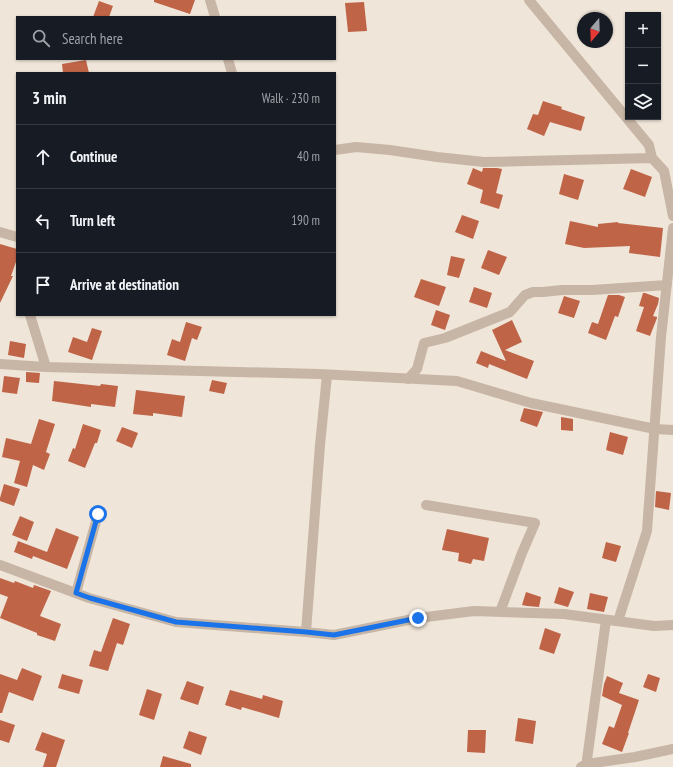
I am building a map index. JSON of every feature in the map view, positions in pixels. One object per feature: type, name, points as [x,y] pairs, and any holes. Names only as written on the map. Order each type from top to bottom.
[{"type":"street","points":[[210,0],[215,16]]},
{"type":"street","points":[[528,0],[649,145],[652,158],[664,171],[673,216]]},
{"type":"street","points":[[228,60],[232,72]]},
{"type":"street","points":[[336,150],[356,147],[390,150],[437,158],[484,162],[652,158]]},
{"type":"street","points":[[618,621],[647,531],[661,337],[673,228]]},
{"type":"street","points":[[0,232],[16,237]]},
{"type":"street","points":[[408,379],[417,369],[424,343],[446,338],[510,312],[525,295],[532,292],[667,285]]},
{"type":"street","points":[[30,316],[46,367]]},
{"type":"street","points":[[0,364],[46,367],[327,375],[457,381],[531,403],[655,429],[673,430]]},
{"type":"street","points":[[306,632],[320,445],[327,375]]},
{"type":"street","points":[[426,505],[535,523],[500,612]]},
{"type":"street","points":[[76,593],[98,514]]},
{"type":"street","points":[[0,565],[90,598],[176,622],[334,635],[418,618],[474,611],[564,614],[654,626],[673,625]]},
{"type":"street","points":[[606,620],[584,766],[673,749]]},
{"type":"building","points":[[154,0],[195,0],[190,14],[154,2]]},
{"type":"building","points":[[99,1],[113,6],[109,16],[93,16]]},
{"type":"building","points":[[364,2],[367,31],[348,32],[345,3]]},
{"type":"building","points":[[86,60],[89,72],[63,72],[62,64]]},
{"type":"building","points":[[543,101],[585,117],[581,131],[550,122],[544,136],[527,129],[533,114],[538,115]]},
{"type":"building","points":[[473,168],[482,172],[483,168],[502,169],[496,193],[503,195],[499,209],[480,203],[483,190],[467,184]]},
{"type":"building","points":[[631,169],[652,177],[645,197],[623,189]]},
{"type":"building","points":[[564,174],[584,180],[578,200],[559,194]]},
{"type":"building","points":[[462,215],[479,221],[473,239],[455,232]]},
{"type":"building","points":[[570,221],[598,227],[598,224],[618,222],[663,228],[660,257],[629,253],[630,246],[584,248],[565,244]]},
{"type":"building","points":[[0,244],[16,249],[16,262],[11,276],[13,276],[0,303]]},
{"type":"building","points":[[488,250],[507,257],[499,275],[481,268]]},
{"type":"building","points":[[451,256],[465,259],[459,278],[447,275]]},
{"type":"building","points":[[421,279],[446,287],[439,306],[414,297]]},
{"type":"building","points":[[474,287],[492,293],[487,308],[469,302]]},
{"type":"building","points":[[643,293],[659,298],[653,316],[657,318],[650,336],[636,331],[644,307],[639,306]]},
{"type":"building","points":[[608,295],[619,295],[625,297],[618,317],[615,316],[606,340],[588,333],[592,322],[598,324]]},
{"type":"building","points":[[564,296],[580,301],[574,318],[558,313]]},
{"type":"building","points":[[436,310],[450,315],[445,330],[431,325]]},
{"type":"building","points":[[512,320],[522,342],[505,350],[534,361],[527,379],[489,364],[488,368],[476,363],[481,351],[506,361],[492,330]]},
{"type":"building","points":[[186,322],[202,327],[197,340],[192,338],[185,361],[167,355],[172,339],[180,342]]},
{"type":"building","points":[[92,328],[102,331],[92,360],[68,352],[73,337],[87,342]]},
{"type":"building","points":[[10,341],[26,344],[24,358],[8,355]]},
{"type":"building","points":[[26,372],[40,373],[39,383],[26,382]]},
{"type":"building","points":[[4,376],[20,378],[17,394],[2,392]]},
{"type":"building","points":[[212,380],[227,383],[224,394],[209,391]]},
{"type":"building","points":[[54,381],[100,386],[101,384],[118,386],[115,407],[91,404],[91,407],[52,401]]},
{"type":"building","points":[[136,390],[185,396],[182,417],[153,413],[153,416],[133,414]]},
{"type":"building","points":[[524,408],[543,412],[537,427],[520,421]]},
{"type":"building","points":[[561,417],[573,419],[573,431],[561,430]]},
{"type":"building","points":[[39,419],[55,424],[46,452],[50,454],[44,470],[33,465],[27,487],[14,483],[20,461],[2,457],[6,438],[31,444]]},
{"type":"building","points":[[83,424],[101,430],[97,443],[95,443],[85,468],[68,461],[73,448],[75,449]]},
{"type":"building","points":[[122,427],[138,433],[132,448],[116,441]]},
{"type":"building","points":[[610,432],[628,437],[623,455],[606,450]]},
{"type":"building","points":[[4,484],[20,489],[14,506],[0,501]]},
{"type":"building","points":[[656,491],[671,493],[669,510],[655,507]]},
{"type":"building","points":[[20,516],[34,522],[27,541],[12,535]]},
{"type":"building","points":[[56,528],[79,537],[67,569],[33,556],[32,559],[14,552],[18,541],[47,552]]},
{"type":"building","points":[[447,529],[489,538],[484,561],[473,559],[471,564],[458,561],[459,553],[442,550]]},
{"type":"building","points":[[606,542],[621,546],[616,562],[602,558]]},
{"type":"building","points":[[0,578],[14,583],[15,581],[33,588],[34,585],[51,591],[40,616],[61,624],[55,641],[37,635],[37,633],[0,618],[8,597],[0,594]]},
{"type":"building","points":[[559,587],[574,592],[568,607],[554,603]]},
{"type":"building","points":[[526,592],[541,597],[539,607],[522,605]]},
{"type":"building","points":[[590,593],[608,597],[604,612],[587,609]]},
{"type":"building","points":[[113,618],[130,624],[123,645],[117,643],[108,671],[89,666],[94,650],[101,652]]},
{"type":"building","points":[[545,628],[561,634],[554,654],[539,649]]},
{"type":"building","points":[[22,668],[42,676],[33,701],[9,692],[2,713],[0,713],[0,674],[17,680]]},
{"type":"building","points":[[62,674],[83,680],[79,694],[58,688]]},
{"type":"building","points":[[648,674],[660,678],[656,692],[643,687]]},
{"type":"building","points":[[607,676],[623,683],[619,693],[639,700],[622,752],[602,744],[609,726],[614,728],[622,705],[602,696]]},
{"type":"building","points":[[187,681],[204,687],[198,705],[180,699]]},
{"type":"building","points":[[147,689],[162,694],[154,720],[139,715]]},
{"type":"building","points":[[230,690],[262,699],[263,695],[283,701],[279,718],[242,707],[241,710],[225,705]]},
{"type":"building","points":[[518,718],[536,721],[533,744],[515,741]]},
{"type":"building","points":[[0,720],[15,725],[9,743],[0,740]]},
{"type":"building","points":[[468,730],[486,730],[485,753],[467,752]]},
{"type":"building","points":[[189,731],[207,737],[201,755],[183,748]]},
{"type":"building","points":[[42,732],[65,740],[56,767],[43,767],[47,754],[35,750]]},
{"type":"building","points":[[163,756],[191,764],[191,767],[160,767]]},
{"type":"route","points":[[98,514],[76,593],[90,598],[176,622],[334,635],[418,618]]}]
